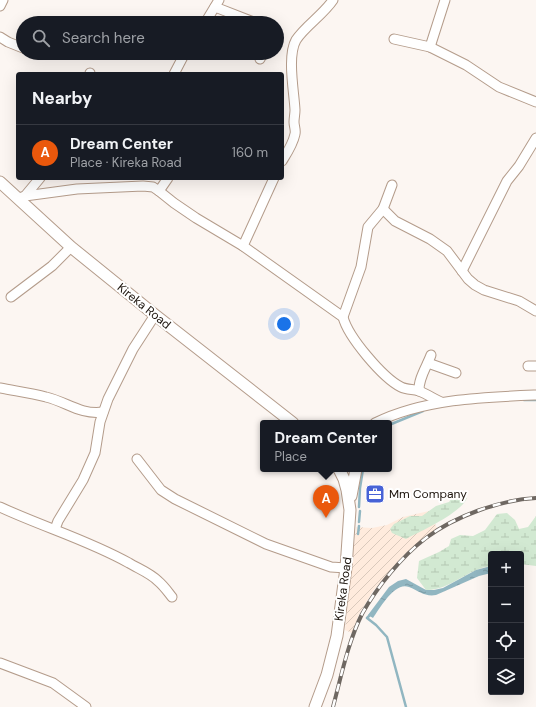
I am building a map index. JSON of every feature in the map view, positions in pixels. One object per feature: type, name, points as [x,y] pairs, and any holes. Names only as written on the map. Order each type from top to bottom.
[{"type":"main road","name":"Kireka Road","points":[[0,182],[21,197],[71,247],[289,420]]},
{"type":"main road","name":"Kireka Road","points":[[315,707],[327,675],[337,636],[346,568],[350,510],[347,490],[340,472]]},
{"type":"main road","points":[[350,510],[355,472]]},
{"type":"street","points":[[0,6],[3,0]]},
{"type":"street","points":[[284,158],[296,133],[294,123],[293,50],[296,41],[303,32],[334,0]]},
{"type":"street","points":[[430,47],[445,0]]},
{"type":"street","points":[[209,16],[217,3],[242,16]]},
{"type":"street","points":[[0,37],[16,45]]},
{"type":"street","points":[[394,39],[430,47],[466,65],[499,87],[536,102]]},
{"type":"street","points":[[175,72],[181,60]]},
{"type":"street","points":[[462,271],[507,181],[519,166],[536,138]]},
{"type":"street","points":[[21,197],[38,180]]},
{"type":"street","points":[[159,191],[167,180]]},
{"type":"street","points":[[243,246],[273,180]]},
{"type":"street","points":[[392,185],[383,209],[368,227],[361,268],[343,317],[349,332],[378,369],[389,380],[403,388],[419,391],[442,402]]},
{"type":"street","points":[[21,197],[77,189],[143,186],[153,187],[196,218],[243,246],[343,317]]},
{"type":"street","points":[[383,209],[395,221],[430,239],[447,252],[471,282],[484,290],[519,300],[536,310]]},
{"type":"street","points":[[11,297],[52,266],[71,247]]},
{"type":"street","points":[[55,529],[58,521],[83,480],[95,453],[98,444],[99,429],[103,412],[133,349],[155,315]]},
{"type":"street","points":[[419,391],[419,387],[430,359],[456,373]]},
{"type":"street","points":[[0,388],[46,397],[62,402],[74,409],[92,414],[103,412]]},
{"type":"street","points":[[382,420],[394,415],[442,402],[497,396],[536,396]]},
{"type":"street","points":[[137,459],[161,490],[175,499],[266,544],[331,567],[346,568]]},
{"type":"street","points":[[0,507],[114,554],[153,577],[163,585],[172,597]]},
{"type":"street","points":[[0,663],[53,684],[86,707]]},
{"type":"shaded area","points":[[429,511],[437,528],[404,555],[373,591],[359,614],[352,633],[345,630],[356,527],[372,528],[387,525],[403,517]]},
{"type":"green space","points":[[455,494],[467,498],[457,510],[440,521],[406,539],[392,533],[390,529],[394,524],[410,516],[422,516],[436,506],[449,502]]},
{"type":"green space","points":[[507,513],[515,520],[519,529],[528,527],[536,516],[536,566],[524,564],[524,551],[488,551],[488,567],[474,571],[450,584],[426,590],[417,578],[419,561],[449,546],[451,539],[460,535],[473,536],[485,530],[497,514]]},
{"type":"water","points":[[488,567],[488,574],[479,576],[436,595],[425,594],[404,586],[398,588],[388,596],[373,618],[368,615],[389,587],[398,581],[406,579],[426,590],[434,590],[443,588],[476,570]]},
{"type":"waterway","points":[[524,400],[536,400]]},
{"type":"waterway","points":[[392,424],[423,411]]},
{"type":"waterway","points":[[359,507],[363,472]]},
{"type":"waterway","points":[[359,522],[360,511]]},
{"type":"waterway","points":[[358,534],[359,526]]},
{"type":"waterway","points":[[371,614],[367,618],[387,637],[406,707]]},
{"type":"railway","points":[[333,707],[349,648],[362,614],[382,583],[399,563],[426,538],[464,516],[478,510],[508,502],[536,498]]},
{"type":"place","name":"Mm Company","points":[[375,494]]},
{"type":"place","name":"Dream Center","points":[[326,518]]}]
